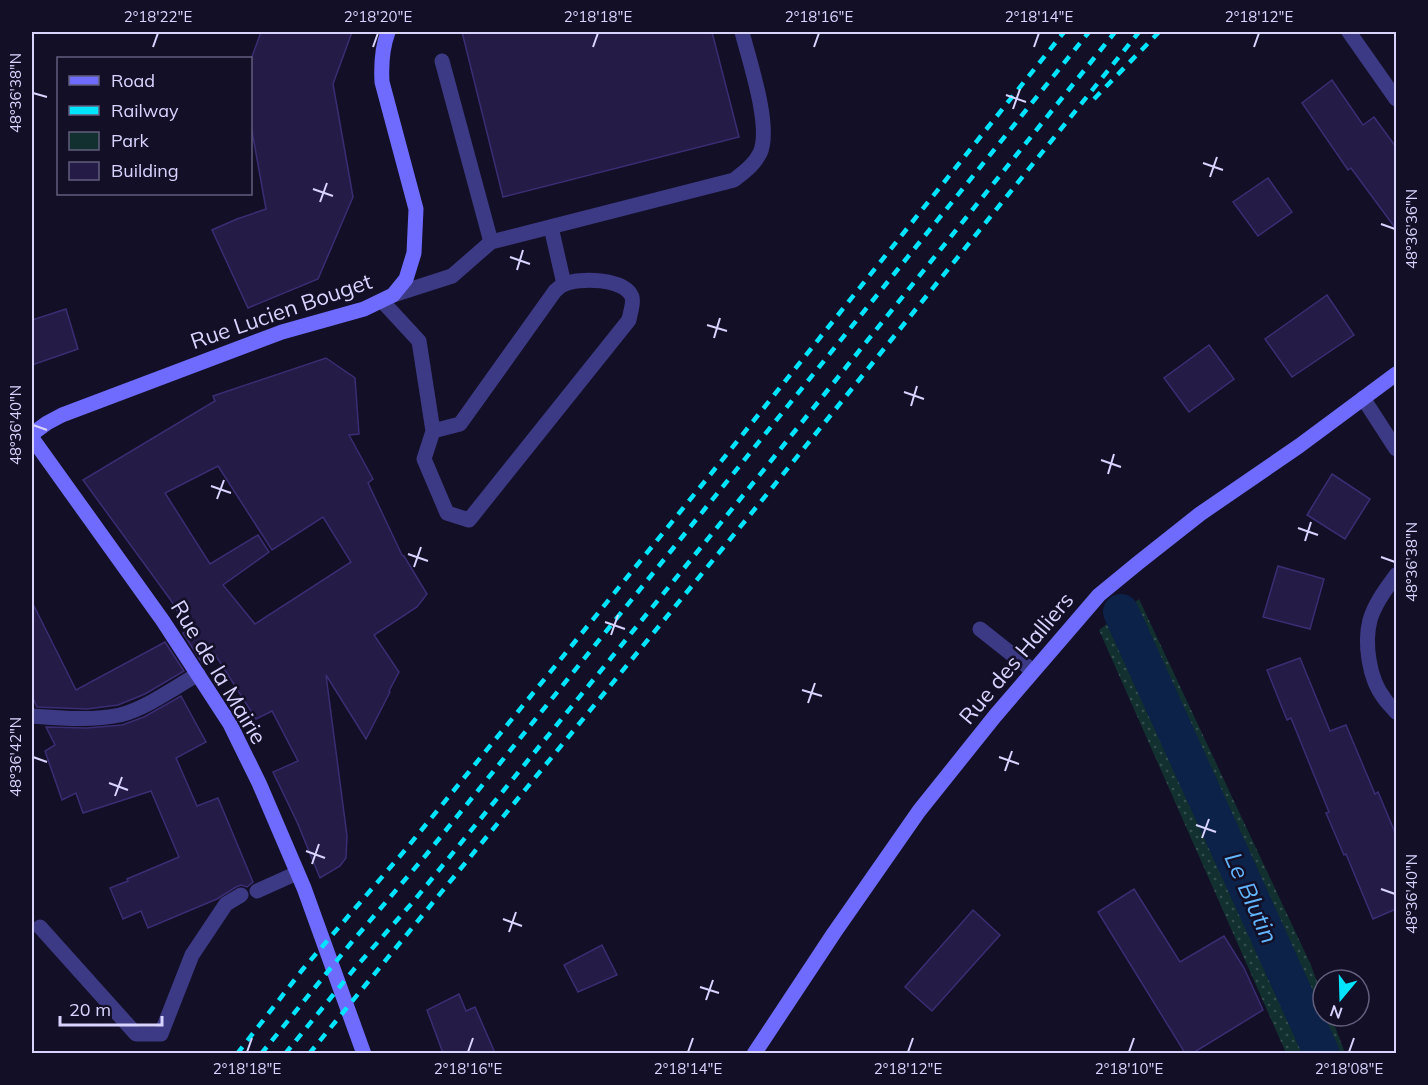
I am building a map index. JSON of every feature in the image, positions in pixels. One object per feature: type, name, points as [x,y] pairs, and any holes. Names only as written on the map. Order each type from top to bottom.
[{"type":"main road","name":"Rue Lucien Bouget","points":[[32,436],[47,423],[73,411],[282,332],[364,309],[387,298],[406,279],[414,253],[416,209],[382,82],[381,61],[388,32]]},
{"type":"main road","name":"Rue des Halliers","points":[[754,1053],[834,933],[920,811],[995,716],[1099,596],[1200,514],[1299,446],[1396,374]]},
{"type":"main road","name":"Rue de la Mairie","points":[[32,436],[164,621],[230,724],[259,783],[313,911],[364,1053]]},
{"type":"street","points":[[433,431],[460,424],[555,291],[564,284],[585,280],[613,283],[628,290],[633,299],[629,320],[469,520],[447,513],[424,459],[433,431],[418,341],[387,298],[452,276],[491,242],[735,180],[750,168],[760,153],[764,134],[762,113],[742,32]]},
{"type":"street","points":[[1350,32],[1396,99]]},
{"type":"street","points":[[442,61],[491,242]]},
{"type":"street","points":[[551,227],[564,284]]},
{"type":"street","points":[[1363,398],[1396,449]]},
{"type":"street","points":[[1396,575],[1381,596],[1370,620],[1367,646],[1371,671],[1382,696],[1396,712]]},
{"type":"street","points":[[980,629],[1033,671]]},
{"type":"street","points":[[32,716],[94,718],[121,715],[198,674]]},
{"type":"street","points":[[257,891],[297,873]]},
{"type":"street","points":[[40,927],[136,1034],[160,1034],[192,955],[226,904],[241,895]]},
{"type":"green space","points":[[1139,599],[1310,963],[1312,968],[1311,1028],[1336,1028],[1345,1053],[1286,1053],[1099,630]]},
{"type":"building","points":[[261,32],[352,32],[333,84],[353,197],[318,279],[248,308],[212,230],[266,209],[252,131],[252,57]]},
{"type":"building","points":[[462,32],[712,32],[739,137],[503,197]]},
{"type":"building","points":[[1332,80],[1363,125],[1374,117],[1396,147],[1396,229],[1351,168],[1348,170],[1302,103]]},
{"type":"building","points":[[1268,178],[1292,212],[1258,236],[1233,202]]},
{"type":"building","points":[[1327,295],[1354,335],[1292,377],[1265,339]]},
{"type":"building","points":[[66,309],[78,349],[32,365],[32,320]]},
{"type":"building","points":[[1209,345],[1234,379],[1189,412],[1164,378]]},
{"type":"building","points":[[326,358],[355,378],[359,434],[349,435],[373,479],[368,483],[402,555],[427,594],[417,607],[374,635],[399,672],[366,739],[326,675],[347,836],[346,858],[340,866],[320,878],[273,772],[298,761],[272,711],[256,719],[216,656],[202,663],[183,633],[189,630],[170,599],[83,480],[215,401],[213,396]],"holes":[[[218,466],[272,550],[323,517],[351,562],[255,624],[223,585],[269,552],[258,535],[210,564],[165,493]]]},
{"type":"building","points":[[1332,474],[1370,499],[1345,539],[1307,515]]},
{"type":"building","points":[[1278,566],[1324,579],[1310,629],[1263,617]]},
{"type":"building","points":[[32,602],[76,690],[165,642],[184,671],[145,694],[118,705],[87,709],[37,707],[32,696]]},
{"type":"building","points":[[1300,658],[1330,731],[1346,725],[1375,794],[1378,792],[1396,835],[1396,909],[1373,919],[1326,813],[1329,812],[1291,718],[1287,720],[1267,670]]},
{"type":"building","points":[[181,696],[206,742],[176,758],[197,806],[218,798],[253,882],[247,887],[241,885],[236,887],[217,899],[148,928],[141,911],[123,919],[110,888],[179,857],[151,791],[83,813],[76,793],[62,800],[45,751],[55,745],[46,727],[87,728],[122,725],[144,717]]},
{"type":"building","points":[[1134,889],[1180,962],[1224,936],[1244,968],[1263,1010],[1193,1053],[1185,1053],[1098,912]]},
{"type":"building","points":[[973,910],[1000,935],[932,1011],[905,987]]},
{"type":"building","points":[[602,945],[617,975],[578,992],[564,965]]},
{"type":"building","points":[[459,994],[466,1011],[475,1007],[495,1053],[443,1053],[427,1010]]},
{"type":"waterway","name":"Le Blutin","points":[[1121,612],[1322,1054]]},
{"type":"railway","points":[[237,1054],[303,969],[406,849],[727,454],[1064,32]]},
{"type":"railway","points":[[261,1054],[426,855],[1089,32]]},
{"type":"railway","points":[[285,1054],[355,968],[413,902],[1115,32]]},
{"type":"railway","points":[[309,1054],[772,488],[1139,32]]},
{"type":"railway","points":[[1094,99],[1159,32]]}]
